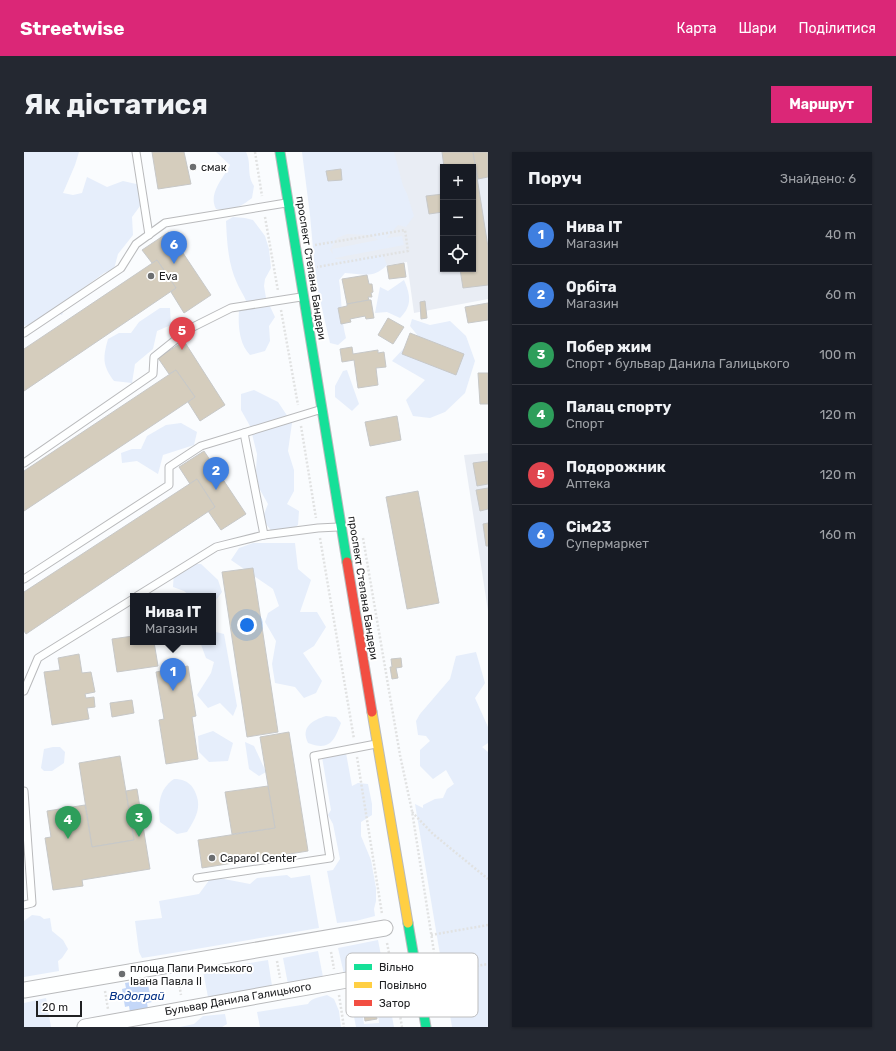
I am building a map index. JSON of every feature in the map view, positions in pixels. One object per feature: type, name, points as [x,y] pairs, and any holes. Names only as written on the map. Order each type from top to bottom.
[{"type":"main road","name":"проспект Степана Бандери","points":[[280,152],[366,679],[413,953]]},
{"type":"main road","name":"проспект Степана Бандери","points":[[424,1017],[426,1027]]},
{"type":"street","points":[[24,990],[384,928]]},
{"type":"street","name":"Бульвар Данила Галицького","points":[[85,1027],[346,980]]},
{"type":"lane","points":[[136,152],[149,235]]},
{"type":"lane","points":[[24,333],[121,268],[136,244],[165,223],[288,203]]},
{"type":"lane","points":[[24,463],[153,374],[154,357],[189,329],[231,308],[303,297]]},
{"type":"lane","points":[[24,578],[169,485],[169,468],[201,446],[322,410]]},
{"type":"lane","points":[[244,433],[264,535]]},
{"type":"lane","points":[[142,593],[216,546],[264,535],[318,528],[341,527]]},
{"type":"lane","points":[[24,691],[38,658],[130,600]]},
{"type":"lane","points":[[197,878],[330,858],[314,756],[378,744]]},
{"type":"lane","points":[[24,791],[32,904],[24,905]]},
{"type":"path","points":[[255,152],[389,953]]},
{"type":"path","points":[[315,246],[405,230],[408,251],[317,267]]},
{"type":"path","points":[[373,594],[400,755],[412,811],[433,953]]},
{"type":"path","points":[[412,811],[433,834],[488,880]]},
{"type":"path","points":[[431,935],[488,925]]},
{"type":"path","points":[[328,938],[344,1027]]},
{"type":"path","points":[[274,947],[283,992]]},
{"type":"path","points":[[176,964],[183,1009]]},
{"type":"path","points":[[478,966],[488,964]]},
{"type":"path","points":[[102,976],[111,1022]]},
{"type":"path","points":[[400,1017],[402,1027]]},
{"type":"shaded area","points":[[24,152],[79,152],[63,193],[73,195],[82,193],[87,177],[107,187],[123,181],[145,186],[140,206],[132,217],[133,235],[118,254],[114,269],[104,273],[68,299],[62,315],[52,311],[24,326]]},
{"type":"shaded area","points":[[216,152],[246,152],[248,156],[250,177],[254,186],[252,198],[235,208],[227,210],[216,209],[214,203],[215,192],[230,165]]},
{"type":"shaded area","points":[[302,152],[394,152],[403,186],[414,216],[406,227],[398,225],[387,238],[402,236],[404,245],[335,258],[346,260],[383,255],[387,265],[377,272],[368,275],[345,273],[339,280],[343,324],[346,338],[338,345],[330,343],[316,282],[310,215]],"holes":[[[347,234],[371,235],[378,240],[332,249],[333,254],[330,250],[337,238]]]},
{"type":"shaded area","points":[[313,152],[488,152],[488,299],[414,313],[407,262],[332,274]]},
{"type":"shaded area","points":[[233,217],[253,220],[265,236],[269,249],[271,268],[265,279],[264,286],[266,298],[275,317],[269,326],[270,341],[265,351],[250,355],[246,351],[241,340],[239,322],[239,311],[247,303],[234,276],[228,253],[226,221]]},
{"type":"shaded area","points":[[404,280],[408,291],[409,300],[404,314],[400,318],[387,312],[375,313],[380,287],[388,291]]},
{"type":"shaded area","points":[[160,308],[170,308],[171,325],[157,331],[153,349],[135,364],[132,383],[114,381],[107,370],[105,361],[105,351],[108,339],[119,333],[131,333],[139,322]]},
{"type":"shaded area","points":[[412,319],[430,325],[450,321],[466,336],[475,361],[465,393],[445,412],[430,418],[413,416],[406,400],[425,380],[392,361],[405,347],[431,352],[410,326]]},
{"type":"shaded area","points":[[347,370],[359,404],[352,411],[335,397],[335,386],[343,371]]},
{"type":"shaded area","points":[[254,390],[278,402],[292,423],[288,451],[294,470],[294,491],[287,504],[299,511],[298,525],[288,532],[273,533],[262,519],[268,504],[259,488],[256,471],[257,454],[250,426],[241,410],[241,394]]},
{"type":"shaded area","points":[[181,423],[197,432],[194,445],[163,455],[158,474],[137,461],[122,463],[121,453],[132,449],[141,449],[147,436],[166,425]]},
{"type":"shaded area","points":[[488,453],[488,611],[464,455]]},
{"type":"shaded area","points":[[253,543],[295,543],[298,569],[311,580],[300,612],[317,612],[326,627],[314,646],[303,653],[322,681],[316,693],[304,698],[295,687],[275,683],[272,664],[276,641],[265,622],[268,613],[279,606],[273,589],[231,560],[239,548]]},
{"type":"shaded area","points":[[185,564],[201,564],[218,580],[222,592],[216,600],[216,593],[186,593],[173,587],[174,571]]},
{"type":"shaded area","points":[[216,632],[224,634],[237,706],[233,716],[220,703],[208,708],[197,695],[211,673],[214,662],[206,658],[201,645],[216,645]]},
{"type":"shaded area","points":[[476,652],[485,683],[475,698],[488,727],[488,743],[482,747],[488,752],[488,1027],[452,1027],[450,1017],[478,1017],[478,953],[440,953],[415,804],[423,808],[423,805],[435,799],[443,798],[447,789],[454,784],[446,770],[433,779],[420,766],[420,750],[430,741],[426,736],[418,735],[416,721],[420,714],[450,679],[456,656]]},
{"type":"shaded area","points":[[326,716],[336,717],[341,723],[333,740],[326,745],[321,746],[308,743],[306,733],[309,725],[312,722]]},
{"type":"shaded area","points":[[213,731],[233,743],[228,761],[209,762],[199,752],[198,736]]},
{"type":"shaded area","points":[[245,742],[254,746],[266,772],[259,776],[249,769]]},
{"type":"shaded area","points":[[60,747],[65,752],[64,763],[52,771],[44,771],[41,768],[44,749]]},
{"type":"shaded area","points":[[346,753],[352,786],[358,783],[368,784],[372,804],[372,815],[361,822],[361,836],[371,860],[376,888],[376,901],[374,909],[375,916],[356,921],[337,923],[327,871],[333,870],[340,859],[333,824],[328,815],[331,810],[322,757]]},
{"type":"shaded area","points":[[174,779],[180,779],[189,784],[193,788],[198,800],[198,810],[194,821],[187,832],[177,834],[160,822],[159,816],[159,804],[162,793]]},
{"type":"shaded area","points":[[287,875],[291,878],[310,875],[319,928],[142,958],[139,952],[135,921],[162,918],[159,901],[199,894],[210,879],[224,879],[250,884],[257,878]]},
{"type":"shaded area","points":[[32,915],[40,916],[44,919],[50,918],[52,931],[63,940],[68,949],[58,961],[59,971],[24,977],[24,921]]},
{"type":"shaded area","points":[[378,940],[380,953],[346,953],[346,974],[344,974],[338,948]]},
{"type":"shaded area","points":[[318,951],[323,977],[288,984],[283,958]]},
{"type":"shaded area","points":[[268,960],[272,986],[208,997],[203,971]]},
{"type":"shaded area","points":[[327,995],[334,999],[339,1011],[341,1027],[260,1027],[257,1012],[308,1004],[313,999]]},
{"type":"shaded area","points":[[46,998],[51,1027],[24,1027],[24,1003]]},
{"type":"shaded area","points":[[225,1014],[227,1024],[222,1027],[180,1027],[194,1024],[203,1016]]},
{"type":"shaded area","points":[[354,1017],[363,1017],[364,1024],[379,1023],[378,1017],[392,1017],[394,1027],[356,1027]]},
{"type":"water","name":"Водограй","points":[[143,980],[144,985],[148,985],[152,1002],[147,1003],[148,1009],[130,1012],[129,1006],[125,1007],[122,989],[126,988],[125,983]]},
{"type":"building","points":[[152,152],[184,152],[191,184],[158,189]]},
{"type":"building","points":[[442,152],[473,152],[475,164],[444,164]]},
{"type":"building","points":[[473,152],[488,152],[488,177],[478,179]]},
{"type":"building","points":[[341,169],[342,180],[328,181],[326,171]]},
{"type":"building","points":[[476,171],[488,247],[488,285],[463,288],[460,272],[476,272]]},
{"type":"building","points":[[440,194],[440,212],[429,214],[426,196]]},
{"type":"building","points":[[169,232],[211,295],[184,313],[171,292],[176,288],[157,260],[152,263],[142,250]]},
{"type":"building","points":[[157,260],[176,288],[24,391],[24,349]]},
{"type":"building","points":[[404,263],[406,277],[389,279],[387,266]]},
{"type":"building","points":[[367,275],[369,284],[372,284],[372,297],[368,297],[369,300],[347,304],[342,279]]},
{"type":"building","points":[[371,300],[374,318],[366,319],[365,316],[350,319],[351,322],[341,324],[338,308],[347,306],[347,304]]},
{"type":"building","points":[[425,301],[427,318],[421,319],[420,302]]},
{"type":"building","points":[[488,303],[488,320],[468,323],[465,307]]},
{"type":"building","points":[[388,318],[404,327],[393,344],[378,335]]},
{"type":"building","points":[[410,333],[464,354],[456,375],[402,354]]},
{"type":"building","points":[[184,341],[225,405],[200,421],[188,402],[195,397],[176,370],[169,374],[158,358]]},
{"type":"building","points":[[352,347],[353,354],[378,350],[378,353],[384,352],[386,367],[376,368],[378,385],[358,388],[354,360],[342,362],[340,349]]},
{"type":"building","points":[[176,370],[195,397],[24,511],[24,471]]},
{"type":"building","points":[[478,373],[488,373],[488,404],[480,404]]},
{"type":"building","points":[[397,416],[401,440],[370,446],[365,422]]},
{"type":"building","points":[[204,451],[246,514],[221,530],[208,511],[215,507],[197,479],[190,484],[179,467]]},
{"type":"building","points":[[488,461],[488,484],[477,486],[473,463]]},
{"type":"building","points":[[197,479],[215,507],[26,634],[24,631],[24,592]]},
{"type":"building","points":[[488,488],[488,509],[480,511],[476,490]]},
{"type":"building","points":[[418,491],[439,603],[407,609],[386,497]]},
{"type":"building","points":[[488,523],[488,546],[486,546],[483,524]]},
{"type":"building","points":[[253,568],[278,732],[247,737],[222,572]]},
{"type":"building","points":[[130,636],[130,645],[154,645],[158,666],[117,672],[112,639]]},
{"type":"building","points":[[79,654],[82,673],[91,672],[95,692],[85,694],[86,698],[94,697],[95,707],[87,708],[89,719],[52,725],[44,672],[60,670],[58,658]]},
{"type":"building","points":[[401,658],[402,667],[396,668],[398,678],[392,679],[390,667],[392,667],[391,659]]},
{"type":"building","points":[[188,666],[196,716],[192,717],[198,759],[166,764],[159,720],[164,719],[156,672]]},
{"type":"building","points":[[132,700],[134,713],[112,717],[110,703]]},
{"type":"building","points":[[289,732],[308,851],[202,868],[198,840],[275,828],[260,737]]},
{"type":"building","points":[[120,756],[134,840],[92,847],[79,763]]},
{"type":"building","points":[[268,786],[275,828],[232,834],[225,792]]},
{"type":"building","points":[[137,789],[150,869],[82,880],[83,886],[53,890],[45,838],[51,837],[47,811],[85,805],[92,847],[134,840],[126,791]]},
{"type":"building","points":[[364,1017],[377,1017],[377,1019],[365,1021]]},
{"type":"traffic: fast","points":[[280,152],[347,562]]},
{"type":"traffic: fast","points":[[408,923],[413,953]]},
{"type":"traffic: fast","points":[[424,1017],[426,1027]]},
{"type":"traffic: slow","points":[[372,712],[408,923]]},
{"type":"traffic: jam","points":[[347,562],[372,712]]},
{"type":"place","name":"смак","points":[[193,167]]},
{"type":"place","name":"Сім23","points":[[174,264]]},
{"type":"place","name":"Eva","points":[[151,276]]},
{"type":"place","name":"Подорожник","points":[[182,350]]},
{"type":"place","name":"Орбіта","points":[[216,490]]},
{"type":"place","name":"Нива IT","points":[[173,691]]},
{"type":"place","name":"Побер жим","points":[[139,837]]},
{"type":"place","name":"Палац спорту","points":[[68,839]]},
{"type":"place","name":"Caparol Center","points":[[212,858]]},
{"type":"place","name":"площа Папи Римського Івана Павла ІІ","points":[[122,974]]}]
